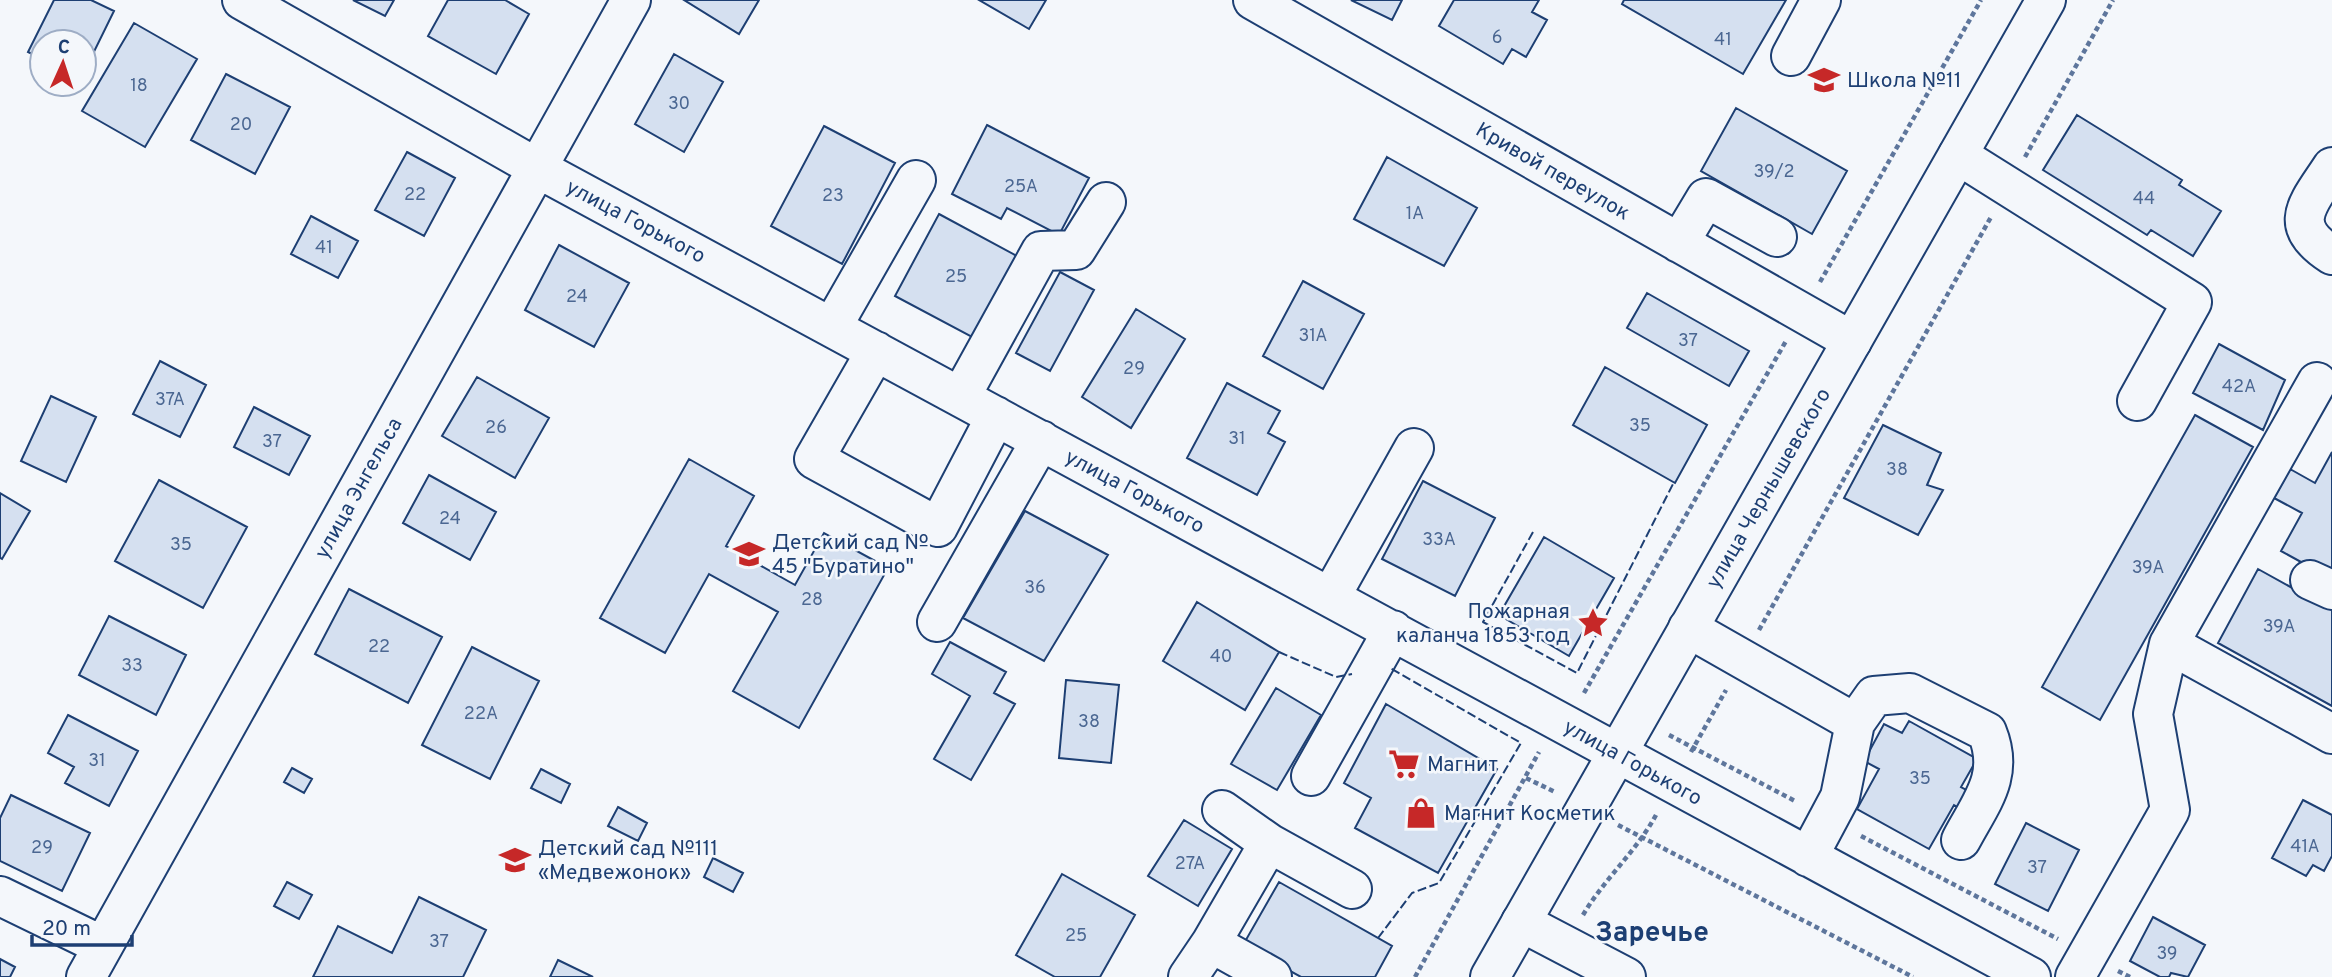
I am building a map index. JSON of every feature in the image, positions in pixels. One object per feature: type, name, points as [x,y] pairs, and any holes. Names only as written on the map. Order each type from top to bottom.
[{"type":"street","name":"улица Горького","points":[[242,0],[537,168],[2031,977]]},
{"type":"street","name":"улица Энгельса","points":[[94,962],[631,0]]},
{"type":"street","name":"Кривой переулок","points":[[1253,0],[1852,341]]},
{"type":"street","points":[[1791,56],[1821,0]]},
{"type":"street","name":"улица Чернышевского","points":[[1489,977],[2046,0]]},
{"type":"street","points":[[1958,155],[2192,302],[2137,401]]},
{"type":"street","points":[[2332,167],[2306,209],[2304,218],[2308,237],[2332,255]]},
{"type":"street","points":[[832,327],[916,180]]},
{"type":"street","points":[[1679,243],[1706,198],[1777,236]]},
{"type":"street","points":[[961,396],[1041,251],[1076,250],[1106,202]]},
{"type":"street","points":[[876,351],[814,459],[938,527],[996,416]]},
{"type":"street","points":[[2081,966],[2170,810],[2153,714],[2169,644],[2317,382]]},
{"type":"street","points":[[937,622],[1041,440]]},
{"type":"street","points":[[1331,596],[1414,448]]},
{"type":"street","points":[[1688,628],[1855,723]]},
{"type":"street","points":[[1311,776],[1393,630]]},
{"type":"street","points":[[2169,644],[2332,734]]},
{"type":"street","points":[[1808,857],[1840,797],[1855,723],[1874,696],[1910,693],[1987,732],[1995,751],[1994,777],[1961,840]]},
{"type":"street","points":[[1222,810],[1269,843],[1352,889]]},
{"type":"street","points":[[1188,977],[1269,843]]},
{"type":"street","points":[[0,896],[94,962]]},
{"type":"street","points":[[1521,922],[1626,977]]},
{"type":"street","points":[[1210,943],[1272,977]]},
{"type":"path","points":[[1693,748],[2113,0]]},
{"type":"path","points":[[1415,977],[1556,720],[1584,693],[1828,819],[2081,966],[2130,977]]},
{"type":"path","points":[[1566,946],[1594,897],[1644,838],[1673,784]]},
{"type":"path","points":[[1586,808],[1913,977]]},
{"type":"building","points":[[54,0],[91,0],[114,11],[98,44],[98,28],[40,28]]},
{"type":"building","points":[[353,0],[394,0],[385,16]]},
{"type":"building","points":[[448,0],[505,0],[529,14],[496,74],[428,36]]},
{"type":"building","points":[[684,0],[759,0],[739,34]]},
{"type":"building","points":[[979,0],[1046,0],[1029,29]]},
{"type":"building","points":[[1351,0],[1402,0],[1392,20]]},
{"type":"building","points":[[1454,0],[1539,0],[1532,12],[1547,20],[1526,57],[1512,49],[1503,64],[1439,26]]},
{"type":"building","points":[[1624,0],[1786,0],[1743,74],[1622,4]]},
{"type":"building","points":[[134,23],[197,59],[145,147],[82,111],[90,98],[98,98],[98,84]]},
{"type":"building","points":[[674,54],[723,82],[684,152],[635,124]]},
{"type":"building","points":[[226,74],[290,107],[255,174],[191,140]]},
{"type":"building","points":[[1736,108],[1847,171],[1812,234],[1701,171]]},
{"type":"building","points":[[2077,115],[2182,180],[2179,185],[2221,211],[2193,256],[2151,230],[2147,235],[2043,170]]},
{"type":"building","points":[[987,125],[1089,178],[1059,235],[1007,208],[1001,219],[952,194]]},
{"type":"building","points":[[824,126],[895,163],[842,264],[771,226]]},
{"type":"building","points":[[407,152],[455,178],[424,236],[375,210]]},
{"type":"building","points":[[1387,157],[1477,208],[1444,266],[1354,219]]},
{"type":"building","points":[[939,214],[1017,256],[972,337],[895,296]]},
{"type":"building","points":[[311,216],[358,241],[338,278],[291,254]]},
{"type":"building","points":[[559,245],[629,283],[594,347],[525,310]]},
{"type":"building","points":[[1060,272],[1094,290],[1050,371],[1016,353]]},
{"type":"building","points":[[1303,281],[1364,314],[1323,389],[1263,356]]},
{"type":"building","points":[[1647,293],[1749,351],[1729,386],[1627,328]]},
{"type":"building","points":[[1136,309],[1185,339],[1131,428],[1082,397]]},
{"type":"building","points":[[2219,344],[2285,380],[2263,430],[2193,393]]},
{"type":"building","points":[[160,361],[206,385],[180,437],[133,414]]},
{"type":"building","points":[[1605,367],[1707,425],[1675,483],[1573,425]]},
{"type":"building","points":[[477,377],[549,418],[515,478],[442,436]]},
{"type":"building","points":[[1227,383],[1280,411],[1268,433],[1285,442],[1257,495],[1187,458]]},
{"type":"building","points":[[51,396],[96,417],[66,482],[21,461]]},
{"type":"building","points":[[254,407],[310,436],[289,475],[234,447]]},
{"type":"building","points":[[2195,415],[2253,447],[2100,720],[2042,687]]},
{"type":"building","points":[[1883,425],[1941,453],[1927,485],[1943,490],[1918,535],[1844,498]]},
{"type":"building","points":[[2332,452],[2332,579],[2281,551],[2302,513],[2274,498],[2290,469],[2315,483]]},
{"type":"building","points":[[689,459],[754,496],[726,546],[795,585],[824,533],[888,568],[799,728],[733,691],[778,612],[709,574],[665,653],[600,618]]},
{"type":"building","points":[[429,475],[496,512],[470,560],[403,523]]},
{"type":"building","points":[[159,480],[247,527],[203,608],[115,561]]},
{"type":"building","points":[[1423,481],[1495,518],[1455,596],[1382,559]]},
{"type":"building","points":[[0,493],[30,511],[2,559],[0,558]]},
{"type":"building","points":[[1025,511],[1108,555],[1044,661],[963,618]]},
{"type":"building","points":[[1544,537],[1614,578],[1569,656],[1499,615]]},
{"type":"building","points":[[2258,569],[2332,610],[2332,706],[2218,643]]},
{"type":"building","points":[[349,589],[442,637],[408,703],[315,654]]},
{"type":"building","points":[[1197,602],[1279,652],[1245,710],[1163,661]]},
{"type":"building","points":[[109,616],[186,655],[156,715],[79,675]]},
{"type":"building","points":[[950,642],[1006,672],[994,693],[1015,704],[971,780],[934,759],[970,696],[932,674]]},
{"type":"building","points":[[472,647],[539,681],[490,779],[422,745]]},
{"type":"building","points":[[1066,680],[1119,685],[1111,763],[1059,758]]},
{"type":"building","points":[[1276,688],[1321,715],[1277,790],[1231,764]]},
{"type":"building","points":[[1386,704],[1497,769],[1438,873],[1355,828],[1371,798],[1344,783]]},
{"type":"building","points":[[68,715],[138,751],[109,806],[65,783],[74,767],[48,753]]},
{"type":"building","points":[[1909,721],[1977,759],[1961,787],[1970,792],[1961,809],[1954,805],[1929,849],[1857,809],[1879,769],[1864,761],[1884,724],[1902,733]]},
{"type":"building","points":[[292,768],[312,779],[304,793],[284,782]]},
{"type":"building","points":[[541,769],[570,784],[561,803],[531,788]]},
{"type":"building","points":[[11,795],[90,833],[62,891],[0,861],[0,818]]},
{"type":"building","points":[[2303,800],[2332,815],[2332,856],[2324,871],[2313,865],[2306,876],[2272,858]]},
{"type":"building","points":[[618,807],[647,823],[638,841],[608,826]]},
{"type":"building","points":[[1184,820],[1232,849],[1198,906],[1148,876]]},
{"type":"building","points":[[2026,823],[2079,850],[2048,911],[1995,884]]},
{"type":"building","points":[[713,858],[743,873],[733,892],[704,877]]},
{"type":"building","points":[[1062,874],[1135,915],[1100,977],[1055,977],[1016,955]]},
{"type":"building","points":[[287,882],[312,895],[299,919],[274,906]]},
{"type":"building","points":[[1279,882],[1392,946],[1375,977],[1301,977],[1243,945]]},
{"type":"building","points":[[419,897],[486,930],[463,977],[313,977],[338,926],[392,953]]},
{"type":"building","points":[[2153,917],[2205,945],[2188,977],[2171,973],[2169,977],[2160,977],[2130,961]]},
{"type":"building","points":[[0,959],[15,967],[10,977],[0,977]]},
{"type":"building","points":[[558,960],[593,977],[550,977]]},
{"type":"fence","points":[[1533,532],[1483,622],[1577,673],[1674,482]]},
{"type":"fence","points":[[1279,652],[1336,677],[1352,674]]},
{"type":"fence","points":[[1378,938],[1412,893],[1439,883],[1521,743],[1390,668]]},
{"type":"place","name":"Школа №11","points":[[1824,80]]},
{"type":"place","name":"Детский сад № 45 \"Буратино\"","points":[[749,554]]},
{"type":"place","name":"Пожарная каланча 1853 год","points":[[1593,623]]},
{"type":"place","name":"Магнит","points":[[1404,764]]},
{"type":"place","name":"Магнит Косметик","points":[[1421,813]]},
{"type":"place","name":"Детский сад №111 «Медвежонок»","points":[[515,860]]},
{"type":"district","name":"Заречье","points":[[1652,931]]}]
